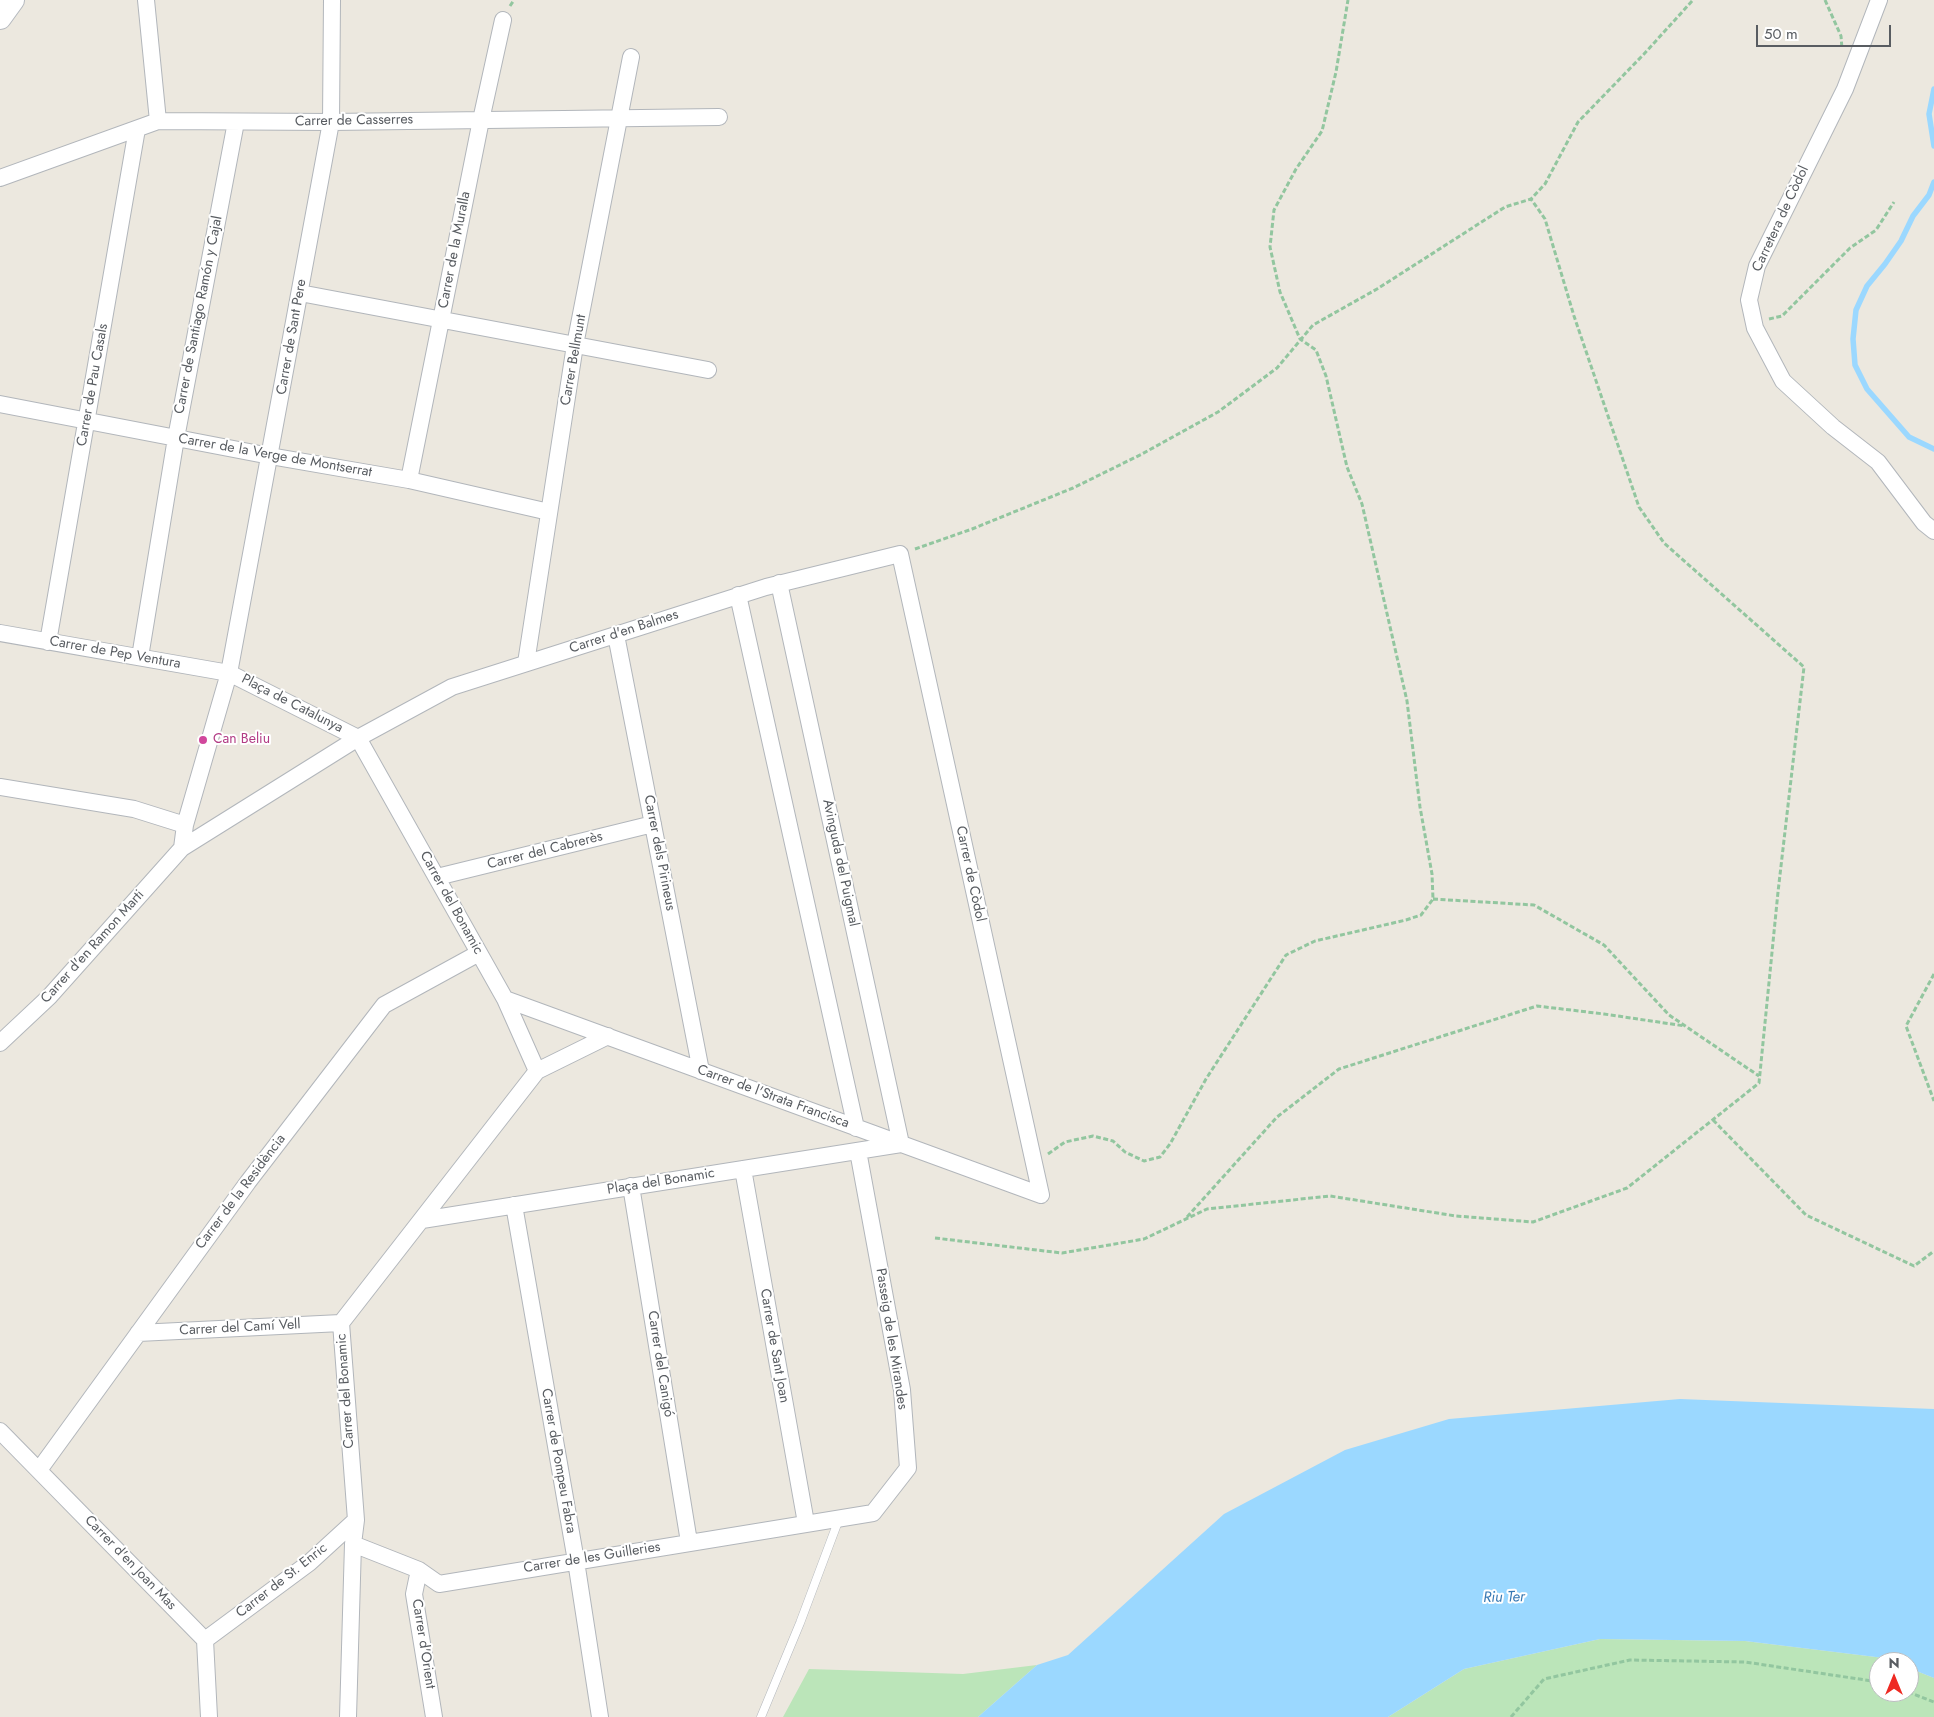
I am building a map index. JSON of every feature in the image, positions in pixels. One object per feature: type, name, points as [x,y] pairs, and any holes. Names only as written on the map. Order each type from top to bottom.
[{"type":"street","points":[[0,18],[13,0]]},
{"type":"street","points":[[146,0],[158,121]]},
{"type":"street","name":"Carrer de Sant Pere","points":[[229,672],[331,122],[332,0]]},
{"type":"street","name":"Carretera de Còdol","points":[[1879,0],[1845,89],[1756,266],[1749,300],[1755,328],[1783,380],[1833,427],[1878,462],[1924,523],[1934,531]]},
{"type":"street","name":"Carrer de la Muralla","points":[[409,480],[481,120],[503,20]]},
{"type":"street","name":"Carrer Bellmunt","points":[[526,664],[576,345],[631,57]]},
{"type":"street","name":"Carrer de Casserres","points":[[0,180],[158,121],[331,122],[718,117]]},
{"type":"street","name":"Carrer de Santiago Ramón y Cajal","points":[[140,657],[176,438],[236,122]]},
{"type":"street","name":"Carrer de Pau Casals","points":[[48,642],[137,129]]},
{"type":"street","points":[[300,293],[708,370]]},
{"type":"street","name":"Carrer de la Verge de Montserrat","points":[[0,404],[270,456],[409,480],[549,512]]},
{"type":"street","name":"Carrer d'en Balmes","points":[[358,738],[452,687],[779,583],[900,554]]},
{"type":"street","name":"Carrer de Còdol","points":[[900,554],[1041,1195]]},
{"type":"street","name":"Avinguda del Puigmal","points":[[779,583],[901,1144]]},
{"type":"street","points":[[738,596],[856,1128]]},
{"type":"street","name":"Carrer de Pep Ventura","points":[[0,633],[229,672]]},
{"type":"street","name":"Carrer dels Pirineus","points":[[616,635],[702,1071]]},
{"type":"street","name":"Plaça de Catalunya","points":[[182,848],[185,824],[229,672],[358,738]]},
{"type":"street","name":"Plaça de Catalunya","points":[[182,848],[358,738]]},
{"type":"street","name":"Carrer del Bonamic","points":[[358,738],[505,999],[537,1071]]},
{"type":"street","points":[[0,786],[134,809],[185,824]]},
{"type":"street","name":"Carrer del Cabrerès","points":[[437,878],[653,824]]},
{"type":"street","name":"Carrer d'en Ramon Marti","points":[[0,1043],[49,997],[182,848]]},
{"type":"street","name":"Carrer de la Residència","points":[[39,1470],[248,1182],[384,1005],[479,953]]},
{"type":"street","name":"Carrer de l'Strata Francisca","points":[[505,999],[1041,1195]]},
{"type":"street","name":"Carrer del Bonamic","points":[[348,1717],[353,1544],[356,1520],[342,1323],[537,1071],[608,1036]]},
{"type":"street","name":"Plaça del Bonamic","points":[[422,1220],[901,1144]]},
{"type":"street","name":"Passeig de les Mirandes","points":[[839,1518],[873,1513],[908,1468],[902,1390],[858,1150]]},
{"type":"street","name":"Carrer de Sant Joan","points":[[742,1169],[806,1523]]},
{"type":"street","name":"Carrer del Canigó","points":[[631,1186],[689,1542]]},
{"type":"street","name":"Carrer de Pompeu Fabra","points":[[514,1205],[576,1561],[600,1717]]},
{"type":"street","name":"Carrer del Camí Vell","points":[[138,1333],[342,1323]]},
{"type":"street","name":"Carrer d'en Joan Mas","points":[[0,1431],[205,1640]]},
{"type":"street","name":"Carrer de les Guilleries","points":[[353,1544],[419,1570],[439,1584],[839,1518]]},
{"type":"street","name":"Carrer de St. Enric","points":[[205,1640],[309,1563],[356,1520]]},
{"type":"street","name":"Carrer d'Orient","points":[[419,1570],[414,1594],[434,1717]]},
{"type":"street","points":[[205,1640],[209,1717]]},
{"type":"lane","points":[[761,1717],[800,1623],[839,1518]]},
{"type":"path","points":[[1034,1164],[1065,1142],[1093,1136],[1113,1141],[1126,1152],[1144,1161],[1160,1157],[1170,1144],[1206,1079],[1286,955],[1315,941],[1406,920],[1421,914],[1433,899],[1432,874],[1420,807],[1407,701],[1362,504],[1347,467],[1326,376],[1316,350],[1300,339],[1280,292],[1270,247],[1274,210],[1296,169],[1322,131],[1336,72],[1348,0]]},
{"type":"path","points":[[900,554],[972,529],[1073,488],[1142,454],[1218,412],[1277,368],[1313,324],[1377,289],[1505,207],[1531,199],[1546,184],[1578,122],[1693,0]]},
{"type":"path","points":[[1825,0],[1841,36],[1842,54]]},
{"type":"path","points":[[935,1238],[1062,1252],[1144,1239],[1207,1209],[1330,1196],[1456,1216],[1533,1222],[1627,1188],[1759,1083],[1778,892],[1804,667],[1664,543],[1639,507],[1574,316],[1544,219],[1531,199]]},
{"type":"path","points":[[1754,322],[1782,316],[1850,248],[1876,230],[1894,202]]},
{"type":"path","points":[[1433,899],[1534,906],[1604,945],[1669,1015],[1759,1076]]},
{"type":"path","points":[[1934,974],[1906,1026],[1934,1101]]},
{"type":"path","points":[[1185,1220],[1277,1117],[1339,1069],[1537,1006],[1685,1026]]},
{"type":"path","points":[[1712,1120],[1806,1215],[1914,1266],[1934,1252]]},
{"type":"path","points":[[1512,1717],[1544,1679],[1630,1660],[1745,1662],[1869,1681]]},
{"type":"path","points":[[1919,1696],[1934,1702]]},
{"type":"green space","points":[[1600,1639],[1745,1641],[1869,1656],[1869,1702],[1919,1702],[1919,1672],[1934,1678],[1934,1717],[1388,1717],[1464,1669]]},
{"type":"green space","points":[[1037,1665],[978,1717],[783,1717],[809,1669],[963,1674]]},
{"type":"water","name":"Riu Ter","points":[[1680,1399],[1934,1409],[1934,1678],[1919,1672],[1919,1652],[1869,1652],[1869,1656],[1745,1641],[1600,1639],[1464,1669],[1388,1717],[978,1717],[1037,1665],[1068,1655],[1224,1514],[1345,1450],[1449,1419]]},
{"type":"waterway","points":[[1934,89],[1929,114],[1934,146]]},
{"type":"waterway","points":[[1934,182],[1929,195],[1913,216],[1901,241],[1867,286],[1856,310],[1853,339],[1855,365],[1867,389],[1909,437],[1934,449]]},
{"type":"place","name":"Can Beliu","points":[[203,740]]}]
